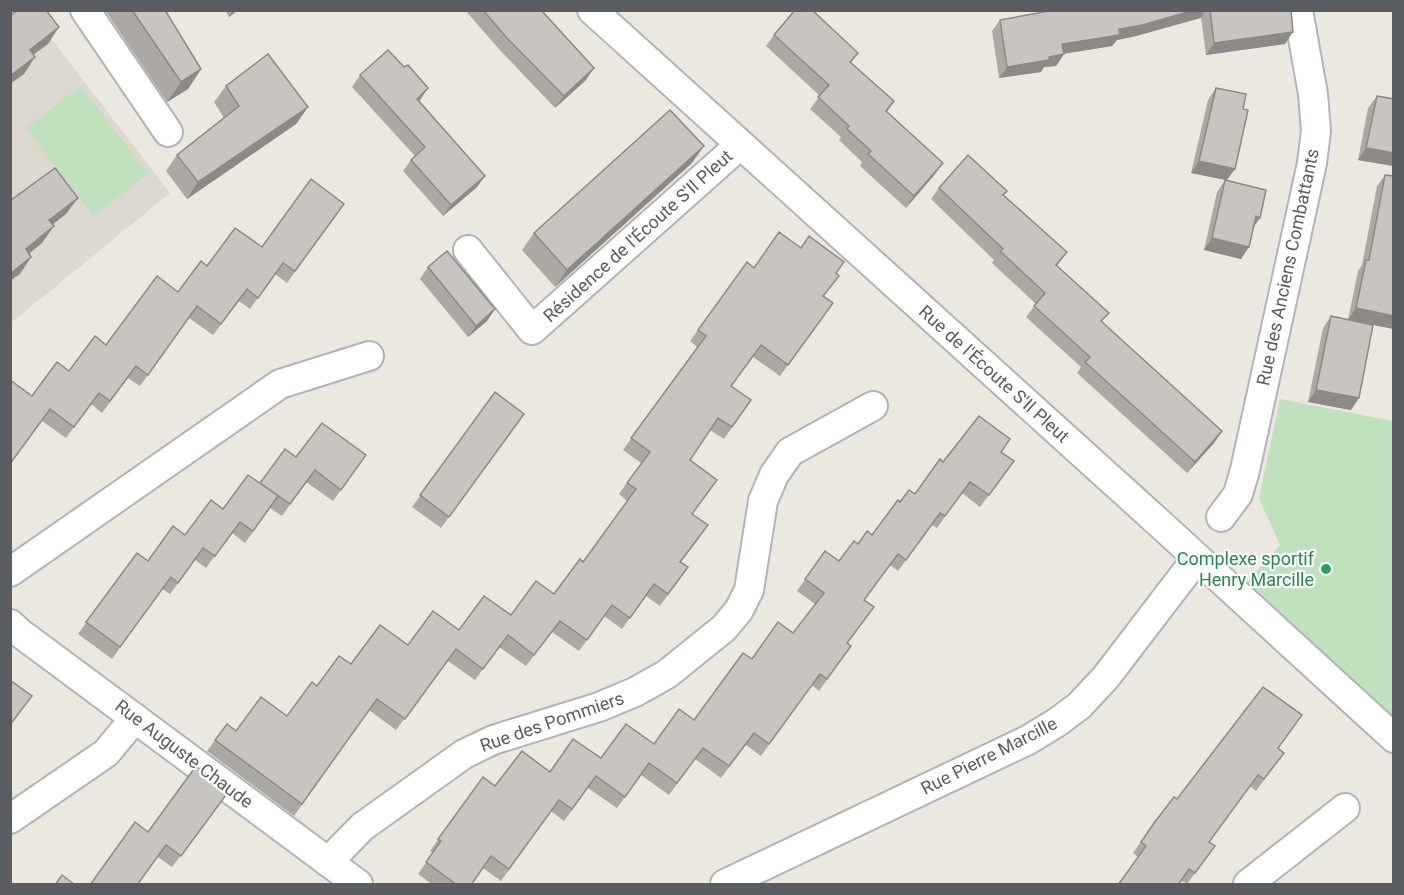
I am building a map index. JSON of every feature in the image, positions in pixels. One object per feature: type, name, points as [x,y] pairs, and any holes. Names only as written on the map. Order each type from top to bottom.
[{"type":"street","points":[[85,10],[168,132]]},
{"type":"street","name":"Rue de l'Écoute S'Il Pleut","points":[[592,10],[1394,738]]},
{"type":"street","name":"Rue des Anciens Combattants","points":[[1221,517],[1238,494],[1245,470],[1312,163],[1316,131],[1313,94],[1298,10]]},
{"type":"street","name":"Résidence de l'Écoute S'Il Pleut","points":[[468,250],[532,330],[740,145]]},
{"type":"street","points":[[10,572],[280,384],[369,356]]},
{"type":"street","name":"Rue des Pommiers","points":[[328,862],[362,827],[464,754],[493,740],[599,707],[635,692],[667,674],[724,628],[739,610],[749,590],[763,501],[774,475],[790,452],[873,406]]},
{"type":"street","name":"Rue Pierre Marcille","points":[[725,885],[1028,740],[1056,723],[1079,706],[1106,677],[1197,558]]},
{"type":"street","name":"Rue Auguste Chaude","points":[[10,624],[358,885]]},
{"type":"street","points":[[10,819],[106,753],[135,718]]},
{"type":"street","points":[[1248,885],[1345,808]]},
{"type":"shaded area","points":[[30,11],[170,193],[11,323],[11,17]]},
{"type":"green space","points":[[81,86],[148,174],[93,216],[26,128]]},
{"type":"green space","name":"Complexe sportif Henry Marcille","points":[[1280,399],[1393,421],[1393,738],[1237,594],[1280,545],[1259,498]]},
{"type":"building","points":[[18,10],[46,10],[59,27],[30,50],[35,57],[10,76],[10,16]]},
{"type":"building","points":[[132,10],[165,10],[201,69],[181,82]]},
{"type":"building","points":[[483,10],[541,10],[594,68],[564,96]]},
{"type":"building","points":[[795,10],[812,10],[858,53],[850,62],[894,101],[886,111],[943,163],[914,196],[868,154],[871,151],[847,129],[849,126],[818,97],[829,85],[774,35]]},
{"type":"building","points":[[1055,10],[1194,10],[1143,25],[1119,29],[1120,35],[1062,44],[1064,54],[1049,57],[1049,60],[1007,67],[1000,20]]},
{"type":"building","points":[[1210,10],[1291,10],[1293,32],[1214,43]]},
{"type":"building","points":[[388,50],[404,67],[408,65],[428,88],[417,99],[485,176],[451,205],[411,160],[425,147],[360,75]]},
{"type":"building","points":[[268,54],[308,107],[198,182],[177,155],[239,106],[226,86]]},
{"type":"building","points":[[1216,88],[1246,94],[1243,109],[1248,110],[1235,169],[1199,161]]},
{"type":"building","points":[[1377,96],[1394,99],[1394,153],[1366,148]]},
{"type":"building","points":[[670,110],[704,146],[567,270],[534,233]]},
{"type":"building","points":[[968,155],[1007,191],[1003,195],[1067,252],[1056,265],[1109,313],[1101,321],[1222,431],[1195,462],[1085,362],[1090,357],[1034,306],[1045,293],[1000,251],[1003,249],[939,188]]},
{"type":"building","points":[[55,168],[78,198],[49,220],[54,226],[26,249],[31,257],[10,274],[10,201]]},
{"type":"building","points":[[1385,175],[1394,176],[1394,316],[1356,308],[1366,260],[1369,260]]},
{"type":"building","points":[[311,179],[344,204],[295,271],[283,263],[258,298],[247,289],[221,324],[197,306],[148,375],[136,366],[110,401],[99,393],[74,427],[50,409],[10,464],[10,380],[32,396],[57,362],[69,371],[95,336],[106,345],[157,276],[178,292],[201,261],[207,266],[235,228],[262,247]]},
{"type":"building","points":[[1225,180],[1266,190],[1260,218],[1256,216],[1249,247],[1212,238]]},
{"type":"building","points":[[779,232],[801,248],[809,236],[844,262],[836,273],[839,276],[823,296],[833,303],[788,365],[761,345],[731,386],[751,400],[732,427],[718,418],[690,460],[717,480],[692,514],[708,525],[680,562],[688,567],[668,594],[654,584],[630,618],[612,605],[587,640],[560,621],[534,655],[508,635],[483,669],[456,649],[405,719],[377,699],[302,804],[215,740],[227,724],[236,731],[261,697],[287,716],[312,682],[317,686],[339,656],[351,664],[380,625],[408,645],[433,611],[459,630],[484,596],[511,615],[536,581],[554,594],[580,559],[583,562],[636,489],[627,483],[650,452],[631,438],[706,336],[698,330],[747,262],[754,268]]},
{"type":"building","points":[[447,251],[495,309],[476,326],[428,267]]},
{"type":"building","points":[[1331,316],[1373,325],[1359,398],[1316,390]]},
{"type":"building","points":[[495,392],[524,414],[449,517],[420,495]]},
{"type":"building","points":[[979,416],[1010,439],[1001,452],[1014,461],[989,495],[970,482],[945,516],[940,513],[906,560],[898,554],[864,600],[874,607],[847,643],[851,646],[827,679],[820,674],[769,744],[754,733],[729,766],[703,748],[677,783],[649,763],[625,797],[596,776],[572,809],[559,800],[509,869],[491,856],[471,885],[457,885],[426,862],[441,841],[438,839],[483,777],[495,786],[522,751],[550,772],[573,739],[601,758],[626,724],[654,744],[679,709],[694,720],[743,653],[752,659],[778,622],[793,633],[824,593],[805,579],[825,551],[839,561],[854,541],[858,544],[867,531],[872,535],[898,500],[900,502],[909,490],[915,494],[940,459],[943,462]]},
{"type":"building","points":[[322,423],[366,455],[341,490],[315,470],[290,504],[260,483],[285,449],[296,457]]},
{"type":"building","points":[[248,475],[278,496],[253,531],[240,522],[215,556],[203,548],[178,583],[171,577],[120,647],[86,622],[137,553],[148,561],[173,526],[185,535],[211,500],[223,509]]},
{"type":"building","points":[[10,680],[32,696],[10,725]]},
{"type":"building","points":[[1263,687],[1302,715],[1278,748],[1284,753],[1264,779],[1258,775],[1209,842],[1215,846],[1195,873],[1189,869],[1178,885],[1118,885],[1146,846],[1141,842],[1154,823],[1174,797],[1177,799]]},
{"type":"building","points":[[196,766],[229,791],[181,856],[166,845],[137,885],[90,885],[135,822],[148,832]]},
{"type":"building","points":[[62,875],[75,885],[55,885]]},
{"type":"place","name":"Complexe sportif Henry Marcille","points":[[1326,569]]}]
